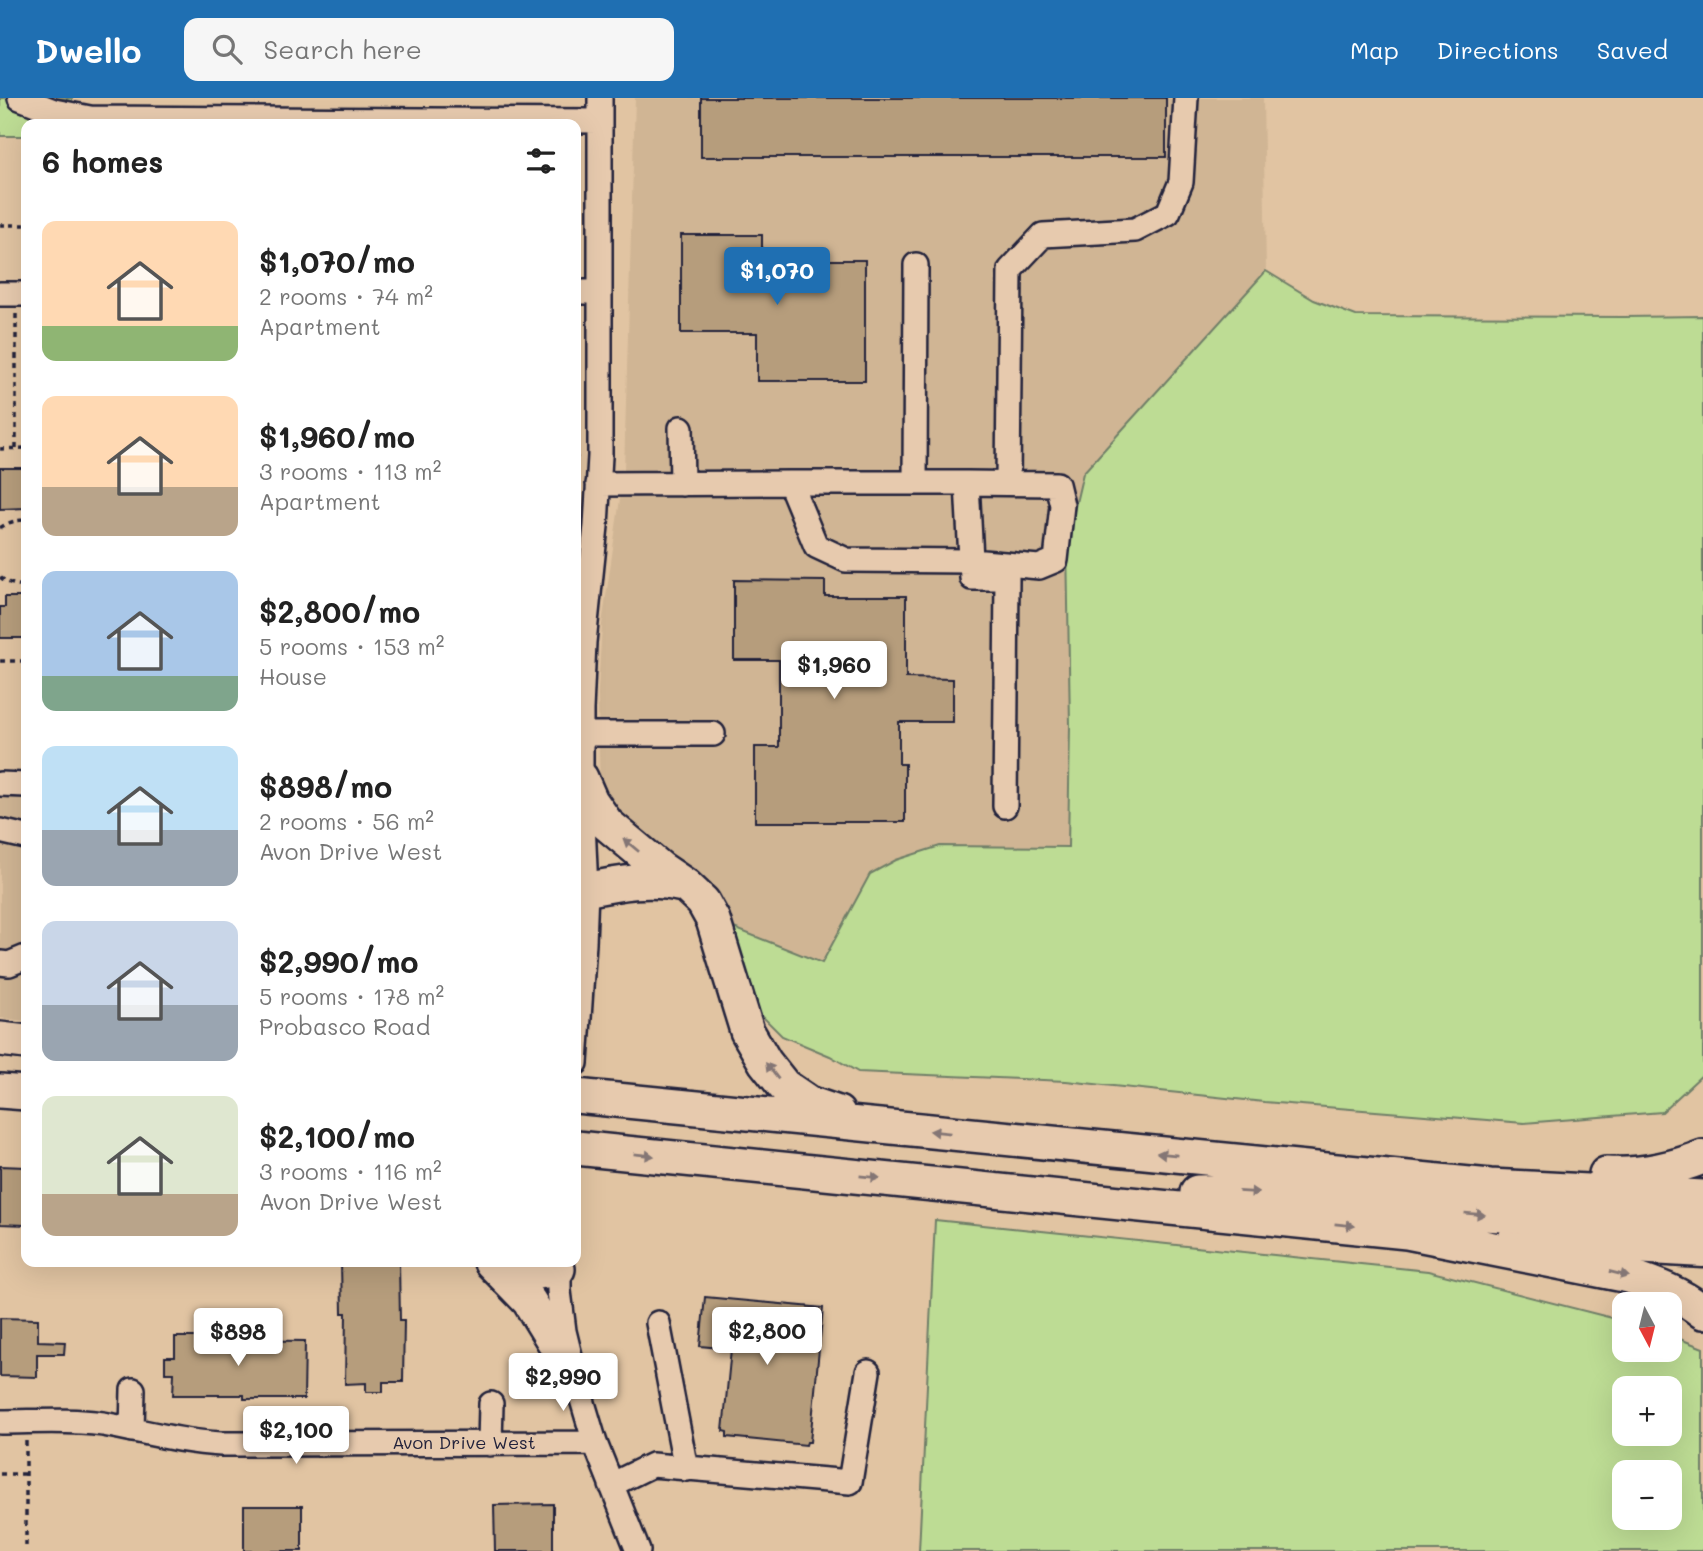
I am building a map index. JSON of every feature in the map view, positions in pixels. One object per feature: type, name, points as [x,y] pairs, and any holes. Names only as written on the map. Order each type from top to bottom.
[{"type":"highway","points":[[581,778],[591,801],[607,824],[703,902],[713,920],[747,1031],[785,1086],[809,1103],[873,1125]]},
{"type":"highway","points":[[581,891],[636,881],[666,881],[686,886]]},
{"type":"highway","points":[[0,1040],[21,1042]]},
{"type":"highway","points":[[0,1091],[21,1093]]},
{"type":"highway","points":[[581,1096],[1490,1186],[1703,1196]]},
{"type":"highway","points":[[581,1149],[1407,1232],[1629,1276],[1673,1293],[1703,1312]]},
{"type":"highway","points":[[1308,1168],[1456,1164],[1629,1174],[1667,1169],[1703,1157]]},
{"type":"highway","points":[[1034,1194],[1249,1191],[1483,1214],[1703,1226]]},
{"type":"highway","points":[[496,1267],[529,1301],[575,1376]]},
{"type":"highway","points":[[498,1267],[517,1274],[534,1273],[553,1267]]},
{"type":"main road","points":[[1407,1232],[1532,1243],[1703,1252]]},
{"type":"street","points":[[20,98],[54,111],[90,118],[260,119]]},
{"type":"street","points":[[581,891],[584,642],[598,484],[601,374],[600,98]]},
{"type":"street","points":[[1008,483],[1010,270],[1042,235],[1135,230],[1168,213],[1181,182],[1186,98]]},
{"type":"street","points":[[581,121],[600,121]]},
{"type":"street","points":[[915,482],[916,265]]},
{"type":"street","points":[[581,292],[600,292]]},
{"type":"street","points":[[681,428],[682,484]]},
{"type":"street","points":[[598,484],[915,482],[1057,484],[1062,505],[1056,560],[1039,566],[971,561],[846,560],[816,546],[790,484]]},
{"type":"street","points":[[967,483],[972,578],[1007,578],[1005,806]]},
{"type":"street","points":[[581,734],[713,734]]},
{"type":"street","points":[[0,784],[21,785]]},
{"type":"street","points":[[0,831],[21,836]]},
{"type":"street","points":[[0,963],[9,964],[21,959]]},
{"type":"street","points":[[559,1267],[564,1331],[575,1376],[594,1443],[638,1551]]},
{"type":"street","points":[[658,1323],[686,1469]]},
{"type":"street","points":[[611,1485],[652,1465],[850,1482],[868,1372]]},
{"type":"street","points":[[132,1430],[133,1390]]},
{"type":"street","points":[[490,1444],[491,1404]]},
{"type":"street","name":"Avon Drive West","points":[[0,1422],[100,1424],[221,1444],[594,1443]]},
{"type":"path","points":[[0,225],[21,225]]},
{"type":"path","points":[[14,294],[16,448]]},
{"type":"path","points":[[0,449],[21,448]]},
{"type":"path","points":[[0,528],[15,520],[21,520]]},
{"type":"path","points":[[0,577],[6,582],[21,586]]},
{"type":"path","points":[[0,662],[21,662]]},
{"type":"path","points":[[26,1441],[26,1551]]},
{"type":"path","points":[[0,1474],[26,1474]]},
{"type":"shaded area","points":[[635,98],[1263,98],[1266,271],[1082,474],[1067,541],[1070,726],[1068,847],[940,846],[870,874],[822,963],[724,924],[627,829],[600,793],[598,693],[602,625],[624,471]]},
{"type":"shaded area","points":[[0,793],[21,793],[21,1020],[0,1018]]},
{"type":"green space","points":[[0,98],[72,98],[72,105],[57,119],[21,119],[21,136],[0,136]]},
{"type":"green space","points":[[1266,271],[1314,300],[1356,316],[1703,316],[1703,1074],[1662,1112],[1524,1123],[1264,1102],[1066,1081],[858,1072],[830,1056],[782,1036],[760,1014],[724,924],[822,963],[870,874],[896,860],[940,846],[1068,847],[1070,726],[1067,541],[1083,473]]},
{"type":"green space","points":[[935,1220],[1428,1271],[1612,1318],[1612,1362],[1682,1362],[1682,1340],[1703,1348],[1703,1551],[919,1551]]},
{"type":"building","points":[[701,98],[1166,98],[1166,157],[701,157]]},
{"type":"building","points":[[681,235],[762,235],[762,260],[865,260],[865,381],[757,381],[757,333],[681,333]]},
{"type":"building","points":[[0,468],[21,468],[21,508],[0,509]]},
{"type":"building","points":[[734,580],[825,581],[825,596],[906,596],[906,678],[953,679],[953,722],[899,722],[899,764],[905,764],[905,822],[755,822],[755,747],[779,747],[779,660],[734,660]]},
{"type":"building","points":[[5,597],[21,597],[21,638],[0,638],[0,607],[5,607]]},
{"type":"building","points":[[0,1166],[21,1167],[21,1225],[0,1224]]},
{"type":"building","points":[[341,1267],[399,1267],[400,1320],[404,1320],[403,1382],[383,1382],[383,1392],[366,1392],[366,1383],[345,1384],[346,1313],[342,1313]]},
{"type":"building","points":[[705,1297],[823,1308],[810,1442],[806,1445],[727,1437],[727,1432],[723,1431],[731,1349],[700,1346]]},
{"type":"building","points":[[0,1318],[38,1319],[38,1341],[65,1342],[64,1354],[37,1354],[37,1377],[0,1376]]},
{"type":"building","points":[[237,1336],[237,1340],[305,1341],[304,1399],[244,1399],[244,1395],[173,1395],[174,1373],[165,1373],[165,1357],[175,1357],[175,1337]]},
{"type":"building","points":[[553,1504],[553,1551],[495,1551],[494,1505]]},
{"type":"building","points":[[244,1506],[302,1506],[302,1551],[244,1551]]}]
